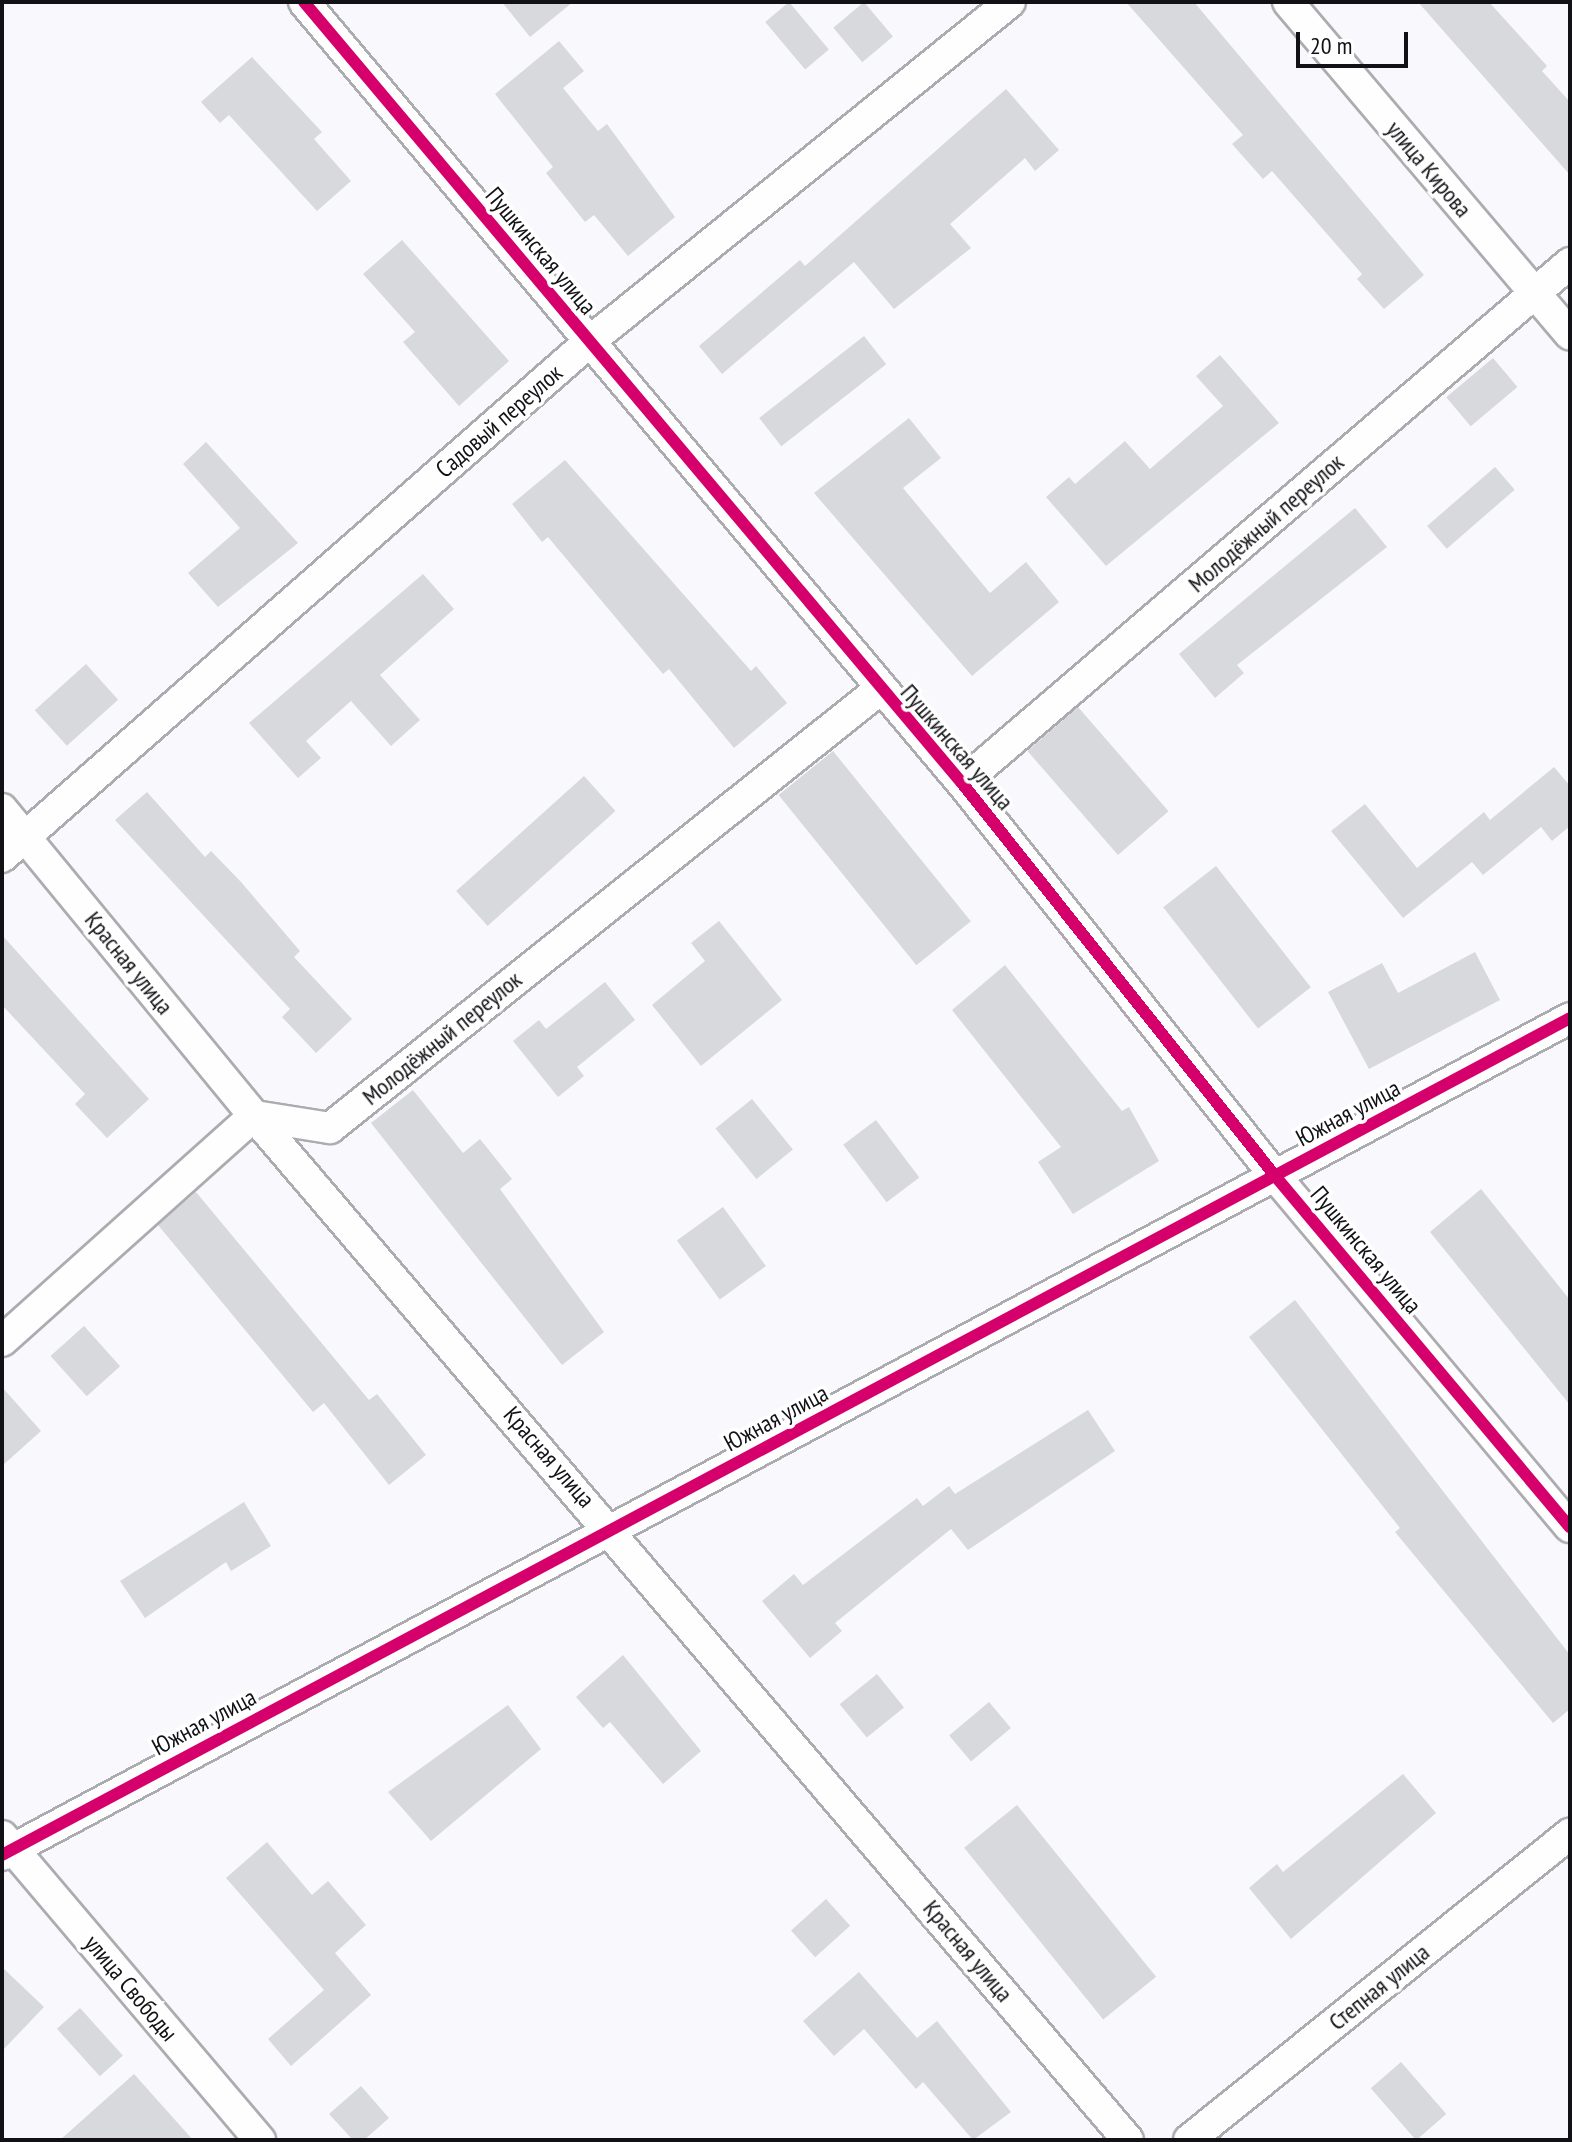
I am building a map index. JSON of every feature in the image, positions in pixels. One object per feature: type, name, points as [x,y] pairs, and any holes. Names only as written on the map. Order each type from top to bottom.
[{"type":"street","name":"Пушкинская улица","points":[[304,2],[879,690],[962,783],[1276,1177],[1570,1527]]},
{"type":"street","name":"Садовый переулок","points":[[2,857],[589,342],[1010,2]]},
{"type":"street","name":"улица Кирова","points":[[1288,2],[1570,335]]},
{"type":"street","name":"Молодёжный переулок","points":[[962,783],[1570,263]]},
{"type":"street","name":"Молодёжный переулок","points":[[254,1116],[330,1128],[879,690]]},
{"type":"street","name":"Красная улица","points":[[2,809],[254,1116],[613,1530],[1128,2140]]},
{"type":"street","name":"Южная улица","points":[[6,1847],[613,1530],[1570,1018]]},
{"type":"street","points":[[2,1341],[254,1116]]},
{"type":"street","name":"Степная улица","points":[[1189,2140],[1570,1834]]},
{"type":"street","name":"улица Свободы","points":[[6,1847],[260,2140]]},
{"type":"building","points":[[502,2],[573,2],[530,37]]},
{"type":"building","points":[[789,2],[829,49],[805,69],[765,22]]},
{"type":"building","points":[[864,2],[893,36],[862,62],[833,28]]},
{"type":"building","points":[[1126,2],[1194,2],[1424,275],[1384,309],[1357,279],[1362,274],[1272,171],[1263,179],[1232,144],[1243,135]]},
{"type":"building","points":[[1418,2],[1489,2],[1547,66],[1542,71],[1570,102],[1570,175]]},
{"type":"building","points":[[559,41],[584,71],[563,88],[598,131],[607,124],[675,217],[628,256],[594,215],[585,222],[546,173],[553,167],[495,94]]},
{"type":"building","points":[[252,57],[322,132],[314,139],[351,181],[317,211],[229,115],[220,123],[201,102]]},
{"type":"building","points":[[1006,89],[1059,150],[1035,171],[1025,158],[950,224],[971,248],[894,309],[854,262],[722,374],[699,346],[800,260],[805,266]]},
{"type":"building","points":[[402,240],[509,361],[459,406],[403,342],[415,332],[363,274]]},
{"type":"building","points":[[864,336],[886,364],[781,446],[759,418]]},
{"type":"building","points":[[1220,355],[1279,423],[1106,566],[1046,497],[1069,477],[1075,484],[1125,441],[1150,469],[1223,406],[1196,376]]},
{"type":"building","points":[[1493,358],[1517,387],[1471,426],[1446,397]]},
{"type":"building","points":[[909,418],[941,458],[903,488],[990,593],[1026,562],[1059,602],[972,676],[814,493]]},
{"type":"building","points":[[206,442],[298,543],[218,607],[188,573],[240,528],[183,464]]},
{"type":"building","points":[[565,460],[751,671],[756,666],[787,703],[734,748],[669,669],[663,674],[548,537],[542,542],[512,504]]},
{"type":"building","points":[[1495,467],[1515,490],[1447,549],[1427,526]]},
{"type":"building","points":[[1355,508],[1387,547],[1237,665],[1244,673],[1215,698],[1179,654]]},
{"type":"building","points":[[423,574],[454,609],[380,675],[420,720],[391,746],[351,701],[306,741],[321,758],[298,778],[249,723]]},
{"type":"building","points":[[86,664],[118,700],[67,746],[35,710]]},
{"type":"building","points":[[1078,707],[1169,811],[1118,855],[1027,751]]},
{"type":"building","points":[[833,751],[971,921],[916,965],[779,795]]},
{"type":"building","points":[[1554,767],[1570,786],[1570,826],[1552,841],[1541,827],[1483,875],[1472,862],[1403,918],[1331,831],[1365,804],[1417,868],[1484,812],[1490,820]]},
{"type":"building","points":[[584,776],[615,811],[488,926],[456,891]]},
{"type":"building","points":[[147,792],[205,857],[211,851],[241,882],[300,951],[294,957],[352,1019],[316,1053],[282,1017],[290,1009],[115,820]]},
{"type":"building","points":[[1216,866],[1311,987],[1258,1029],[1163,907]]},
{"type":"building","points":[[719,921],[782,1000],[701,1066],[652,1005],[705,961],[691,943]]},
{"type":"building","points":[[2,935],[149,1099],[107,1138],[75,1104],[85,1094],[2,1005]]},
{"type":"building","points":[[1475,952],[1500,1000],[1369,1069],[1328,992],[1382,963],[1398,993]]},
{"type":"building","points":[[1005,965],[1122,1111],[1129,1107],[1159,1161],[1073,1214],[1038,1162],[1061,1147],[952,1010]]},
{"type":"building","points":[[605,982],[635,1020],[577,1067],[584,1076],[558,1097],[513,1041],[539,1020],[546,1029]]},
{"type":"building","points":[[413,1090],[463,1153],[480,1139],[512,1179],[500,1189],[604,1332],[562,1365],[371,1123]]},
{"type":"building","points":[[752,1099],[793,1150],[756,1179],[715,1129]]},
{"type":"building","points":[[876,1120],[919,1178],[887,1202],[843,1145]]},
{"type":"building","points":[[1481,1189],[1570,1300],[1570,1405],[1430,1232]]},
{"type":"building","points":[[196,1192],[369,1400],[377,1394],[426,1455],[389,1485],[324,1403],[313,1412],[158,1225]]},
{"type":"building","points":[[723,1207],[766,1266],[720,1300],[677,1241]]},
{"type":"building","points":[[1295,1300],[1570,1655],[1570,1709],[1553,1723],[1395,1532],[1400,1528],[1249,1337]]},
{"type":"building","points":[[84,1326],[120,1366],[87,1396],[51,1356]]},
{"type":"building","points":[[2,1387],[41,1431],[2,1466]]},
{"type":"building","points":[[1088,1410],[1115,1451],[968,1550],[951,1529],[835,1623],[842,1631],[810,1658],[762,1601],[794,1574],[803,1585],[917,1498],[923,1506],[949,1486],[955,1494]]},
{"type":"building","points":[[244,1502],[271,1546],[231,1571],[226,1562],[145,1618],[120,1581]]},
{"type":"building","points":[[623,1655],[701,1751],[663,1784],[610,1722],[603,1728],[576,1697]]},
{"type":"building","points":[[877,1674],[904,1707],[867,1738],[840,1704]]},
{"type":"building","points":[[989,1702],[1011,1728],[971,1761],[949,1735]]},
{"type":"building","points":[[508,1705],[541,1749],[431,1841],[388,1792]]},
{"type":"building","points":[[1403,1774],[1436,1813],[1291,1939],[1249,1888],[1277,1864],[1283,1872]]},
{"type":"building","points":[[1017,1805],[1156,1977],[1103,2020],[964,1848]]},
{"type":"building","points":[[267,1842],[312,1895],[328,1881],[366,1925],[335,1953],[371,1995],[291,2066],[268,2039],[324,1990],[226,1878]]},
{"type":"building","points":[[826,1899],[850,1926],[815,1957],[791,1930]]},
{"type":"building","points":[[2,1967],[44,2007],[2,2051]]},
{"type":"building","points":[[859,1972],[917,2038],[937,2021],[1011,2112],[973,2140],[923,2082],[916,2089],[864,2029],[834,2056],[803,2021]]},
{"type":"building","points":[[80,2008],[123,2056],[100,2076],[57,2029]]},
{"type":"building","points":[[1401,2062],[1446,2114],[1416,2140],[1371,2088]]},
{"type":"building","points":[[134,2074],[193,2140],[60,2140]]},
{"type":"building","points":[[361,2086],[389,2118],[364,2140],[353,2140],[329,2114]]},
{"type":"cycle path","points":[[304,2],[962,783],[1276,1177],[1570,1527]]},
{"type":"cycle path","points":[[2,1855],[1570,1018]]}]
